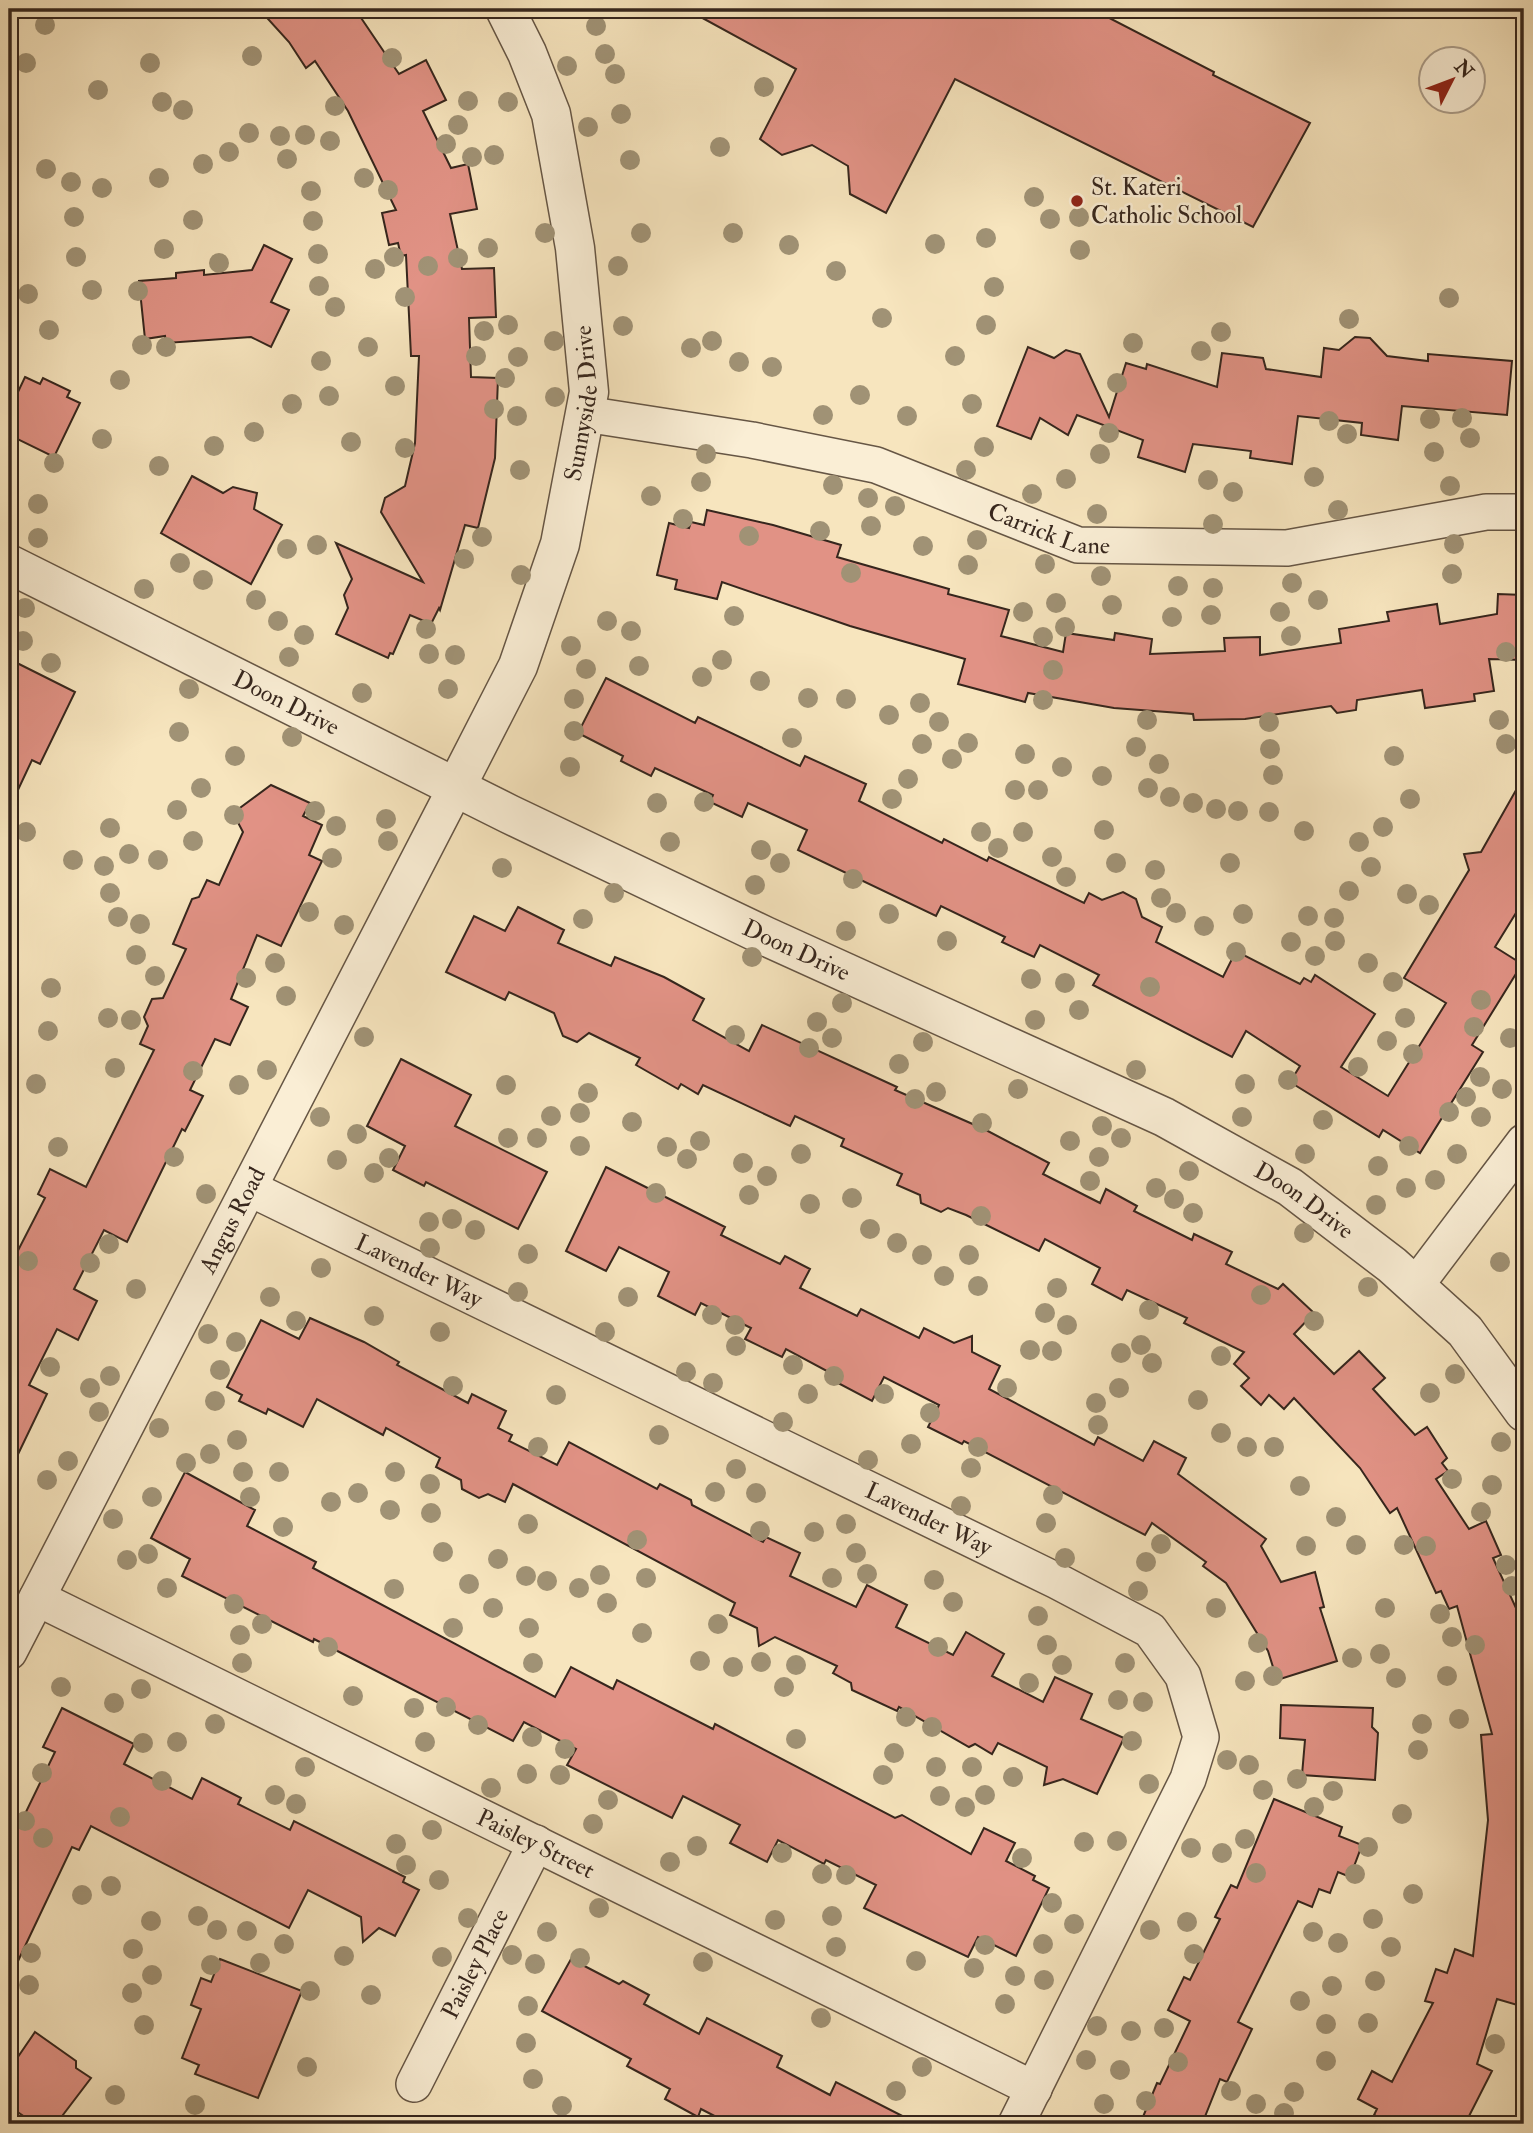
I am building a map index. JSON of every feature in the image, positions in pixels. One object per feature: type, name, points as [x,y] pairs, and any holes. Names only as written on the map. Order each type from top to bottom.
[{"type":"street","name":"Sunnyside Drive","points":[[456,787],[518,666],[560,544],[589,392],[575,248],[551,114],[527,53],[505,9]]},
{"type":"street","name":"Carrick Lane","points":[[585,414],[752,440],[876,465],[1078,545],[1287,548],[1486,512],[1524,512]]},
{"type":"street","name":"Doon Drive","points":[[9,564],[456,787],[765,936],[1164,1117],[1290,1187],[1416,1286],[1465,1331],[1524,1412]]},
{"type":"street","name":"Angus Road","points":[[9,1652],[456,787]]},
{"type":"street","points":[[1416,1286],[1524,1142]]},
{"type":"street","name":"Lavender Way","points":[[249,1188],[1057,1581],[1150,1630],[1183,1676],[1201,1737],[1188,1779],[1016,2124]]},
{"type":"street","name":"Paisley Street","points":[[37,1598],[1034,2089]]},
{"type":"street","name":"Paisley Place","points":[[414,2084],[536,1843]]},
{"type":"building","points":[[259,9],[355,9],[399,74],[426,60],[446,100],[423,111],[451,168],[468,164],[477,209],[450,214],[462,269],[494,268],[496,317],[469,318],[471,377],[498,378],[495,458],[478,528],[465,525],[440,610],[439,608],[431,624],[410,615],[393,654],[390,653],[388,658],[336,634],[348,608],[344,595],[352,579],[336,543],[423,582],[381,512],[385,498],[405,486],[415,443],[419,356],[411,356],[406,255],[401,256],[398,243],[389,245],[382,213],[396,210],[348,111],[315,61],[306,68],[289,42]]},
{"type":"building","points":[[686,9],[1092,9],[1214,72],[1213,75],[1310,123],[1253,227],[955,79],[886,213],[850,194],[848,166],[812,145],[782,155],[760,139],[796,69]]},
{"type":"building","points":[[264,245],[292,259],[271,302],[289,310],[271,347],[251,337],[166,343],[165,336],[145,339],[139,281],[176,278],[176,273],[204,270],[204,275],[252,270]]},
{"type":"building","points":[[1355,337],[1370,338],[1387,356],[1428,361],[1428,354],[1512,361],[1507,415],[1402,406],[1398,440],[1361,435],[1362,423],[1298,416],[1292,464],[1250,458],[1251,451],[1193,444],[1185,472],[1138,457],[1143,440],[1077,415],[1068,435],[1040,418],[1031,439],[997,426],[1028,347],[1054,358],[1066,350],[1080,354],[1109,417],[1126,363],[1146,369],[1147,364],[1217,387],[1222,353],[1263,358],[1266,369],[1321,377],[1324,348],[1339,350]]},
{"type":"building","points":[[25,377],[40,384],[43,378],[70,391],[67,397],[80,403],[54,457],[9,435],[9,411]]},
{"type":"building","points":[[192,476],[223,493],[233,487],[257,493],[254,509],[282,525],[251,584],[161,533]]},
{"type":"building","points":[[707,510],[773,525],[841,545],[837,557],[949,589],[948,594],[1009,610],[1001,636],[1063,652],[1066,633],[1114,640],[1115,633],[1152,639],[1150,654],[1225,651],[1224,638],[1260,637],[1260,655],[1341,643],[1339,629],[1389,621],[1387,612],[1437,604],[1440,624],[1497,614],[1498,594],[1524,595],[1524,660],[1489,659],[1494,691],[1474,694],[1475,701],[1425,708],[1422,690],[1357,700],[1356,710],[1337,713],[1331,706],[1245,719],[1194,720],[1193,714],[1114,708],[1028,693],[1025,702],[958,684],[965,659],[850,626],[722,582],[717,599],[675,589],[677,580],[657,575],[669,523],[689,528],[691,522],[704,525]]},
{"type":"building","points":[[9,659],[75,692],[40,764],[32,760],[9,809]]},
{"type":"building","points":[[606,678],[695,723],[698,717],[800,766],[805,756],[866,784],[859,801],[942,843],[944,839],[987,861],[989,857],[1084,903],[1089,893],[1102,900],[1123,892],[1136,899],[1142,917],[1162,927],[1156,942],[1223,977],[1236,951],[1300,984],[1304,978],[1311,982],[1315,975],[1375,1014],[1341,1067],[1388,1096],[1446,1003],[1404,978],[1469,870],[1464,854],[1481,852],[1524,776],[1524,900],[1495,947],[1522,964],[1472,1045],[1483,1052],[1420,1153],[1383,1130],[1379,1137],[1290,1082],[1300,1066],[1246,1031],[1232,1057],[1093,985],[1099,975],[1040,945],[1034,957],[1002,942],[1005,937],[941,906],[936,916],[798,850],[807,830],[748,803],[742,817],[710,802],[713,795],[655,768],[651,776],[621,761],[623,756],[578,733]]},
{"type":"building","points":[[271,785],[310,803],[303,816],[322,825],[309,855],[322,861],[281,946],[257,935],[231,999],[248,1007],[230,1045],[215,1039],[190,1090],[203,1096],[185,1131],[182,1129],[127,1242],[104,1230],[74,1289],[97,1301],[78,1340],[57,1329],[29,1385],[47,1394],[9,1473],[9,1268],[45,1198],[38,1194],[50,1169],[86,1187],[154,1050],[140,1044],[148,1026],[144,1017],[152,999],[163,998],[186,949],[173,944],[192,899],[199,897],[207,880],[219,885],[243,832],[233,813]]},
{"type":"building","points":[[518,907],[564,930],[558,943],[611,966],[615,957],[664,977],[704,999],[693,1020],[749,1051],[762,1025],[897,1087],[895,1090],[984,1129],[1049,1163],[1043,1174],[1100,1203],[1106,1189],[1137,1206],[1134,1211],[1192,1240],[1194,1234],[1232,1252],[1226,1264],[1278,1289],[1283,1284],[1314,1313],[1294,1334],[1334,1374],[1359,1351],[1385,1378],[1373,1389],[1415,1435],[1427,1427],[1447,1458],[1442,1463],[1448,1471],[1436,1479],[1469,1529],[1486,1521],[1501,1555],[1493,1558],[1516,1608],[1524,1638],[1524,2007],[1497,1999],[1477,2064],[1492,2071],[1465,2124],[1391,2124],[1374,2115],[1377,2109],[1358,2099],[1372,2071],[1392,2082],[1433,2003],[1425,2001],[1436,1969],[1447,1973],[1455,1949],[1473,1956],[1488,1820],[1481,1735],[1492,1734],[1457,1606],[1449,1609],[1441,1591],[1436,1593],[1397,1508],[1390,1513],[1360,1468],[1294,1398],[1284,1409],[1269,1395],[1261,1405],[1241,1386],[1249,1378],[1234,1364],[1244,1352],[1184,1323],[1187,1318],[1127,1290],[1122,1300],[1092,1284],[1100,1268],[1045,1239],[1039,1251],[966,1215],[948,1208],[941,1212],[921,1203],[920,1195],[897,1185],[902,1174],[841,1146],[844,1139],[795,1116],[790,1126],[703,1085],[698,1094],[681,1084],[678,1089],[636,1065],[640,1058],[589,1033],[577,1042],[563,1036],[554,1013],[509,992],[505,1000],[446,972],[474,916],[505,931]]},
{"type":"building","points":[[401,1059],[471,1095],[455,1126],[547,1172],[518,1229],[426,1182],[424,1186],[393,1170],[405,1146],[367,1126]]},
{"type":"building","points":[[606,1167],[725,1227],[721,1235],[780,1264],[785,1256],[810,1269],[800,1288],[857,1316],[861,1309],[919,1338],[924,1328],[954,1343],[972,1336],[972,1352],[1000,1366],[989,1389],[1094,1445],[1098,1437],[1143,1461],[1154,1441],[1186,1458],[1178,1474],[1266,1539],[1261,1546],[1281,1582],[1315,1572],[1324,1607],[1320,1608],[1337,1661],[1277,1680],[1268,1651],[1226,1583],[1203,1566],[1206,1562],[1152,1523],[1145,1535],[964,1441],[962,1444],[928,1427],[939,1405],[884,1377],[872,1401],[838,1383],[840,1378],[786,1349],[782,1357],[745,1339],[751,1328],[701,1303],[695,1315],[658,1296],[669,1272],[619,1247],[606,1271],[566,1251]]},
{"type":"building","points":[[310,1318],[364,1342],[399,1362],[397,1365],[468,1403],[472,1394],[506,1411],[498,1428],[512,1435],[509,1441],[557,1465],[569,1442],[657,1489],[660,1484],[691,1500],[692,1505],[763,1542],[766,1537],[800,1553],[790,1576],[856,1607],[867,1585],[907,1605],[896,1627],[953,1655],[966,1632],[1004,1654],[992,1676],[1043,1702],[1055,1677],[1092,1694],[1081,1719],[1124,1738],[1097,1794],[1063,1779],[1044,1785],[1047,1767],[998,1743],[992,1754],[975,1744],[969,1747],[899,1707],[897,1711],[852,1690],[851,1683],[833,1673],[837,1666],[775,1637],[759,1646],[757,1628],[730,1615],[735,1603],[513,1484],[505,1502],[488,1494],[479,1498],[462,1489],[461,1480],[436,1467],[440,1458],[386,1428],[383,1435],[317,1399],[303,1427],[268,1409],[266,1414],[239,1401],[242,1395],[227,1387],[261,1320],[299,1339]]},
{"type":"building","points":[[185,1472],[255,1510],[247,1526],[316,1562],[313,1568],[555,1697],[571,1667],[613,1689],[617,1680],[713,1729],[715,1724],[895,1818],[902,1815],[971,1854],[984,1828],[1015,1843],[1006,1861],[1035,1876],[1033,1880],[1049,1888],[1016,1956],[978,1937],[968,1957],[864,1908],[876,1885],[826,1860],[824,1864],[778,1840],[767,1862],[730,1843],[740,1825],[683,1796],[672,1818],[567,1765],[576,1749],[524,1722],[513,1741],[314,1639],[313,1642],[182,1576],[190,1559],[151,1538]]},
{"type":"building","points":[[1281,1705],[1373,1708],[1372,1727],[1378,1733],[1375,1780],[1302,1775],[1305,1740],[1280,1738]]},
{"type":"building","points":[[62,1708],[134,1744],[124,1764],[192,1799],[202,1778],[241,1798],[238,1804],[290,1830],[294,1821],[405,1877],[403,1882],[419,1890],[395,1936],[379,1928],[363,1942],[361,1917],[308,1890],[289,1928],[91,1826],[79,1850],[72,1847],[9,1980],[9,1847],[55,1752],[43,1747]]},
{"type":"building","points":[[1274,1799],[1342,1827],[1339,1836],[1362,1845],[1350,1877],[1338,1872],[1330,1893],[1319,1889],[1312,1907],[1298,1901],[1238,2022],[1252,2029],[1227,2082],[1220,2079],[1202,2124],[1140,2124],[1157,2083],[1160,2084],[1190,2021],[1168,2010],[1184,1977],[1190,1980],[1220,1919],[1215,1917],[1231,1885],[1237,1888]]},
{"type":"building","points":[[220,1959],[302,1991],[258,2098],[195,2074],[199,2065],[182,2058],[201,2009],[191,2005],[201,1978],[211,1982]]},
{"type":"building","points":[[571,1959],[619,1984],[623,1981],[649,1995],[644,2004],[699,2034],[707,2018],[782,2056],[777,2067],[830,2095],[836,2082],[918,2124],[730,2124],[701,2109],[698,2117],[665,2099],[670,2089],[627,2066],[631,2059],[542,2011]]},
{"type":"building","points":[[35,2032],[76,2061],[76,2068],[91,2078],[56,2124],[35,2124],[9,2106],[9,2070]]},
{"type":"place","name":"St. Kateri Catholic School","points":[[1077,201]]}]
